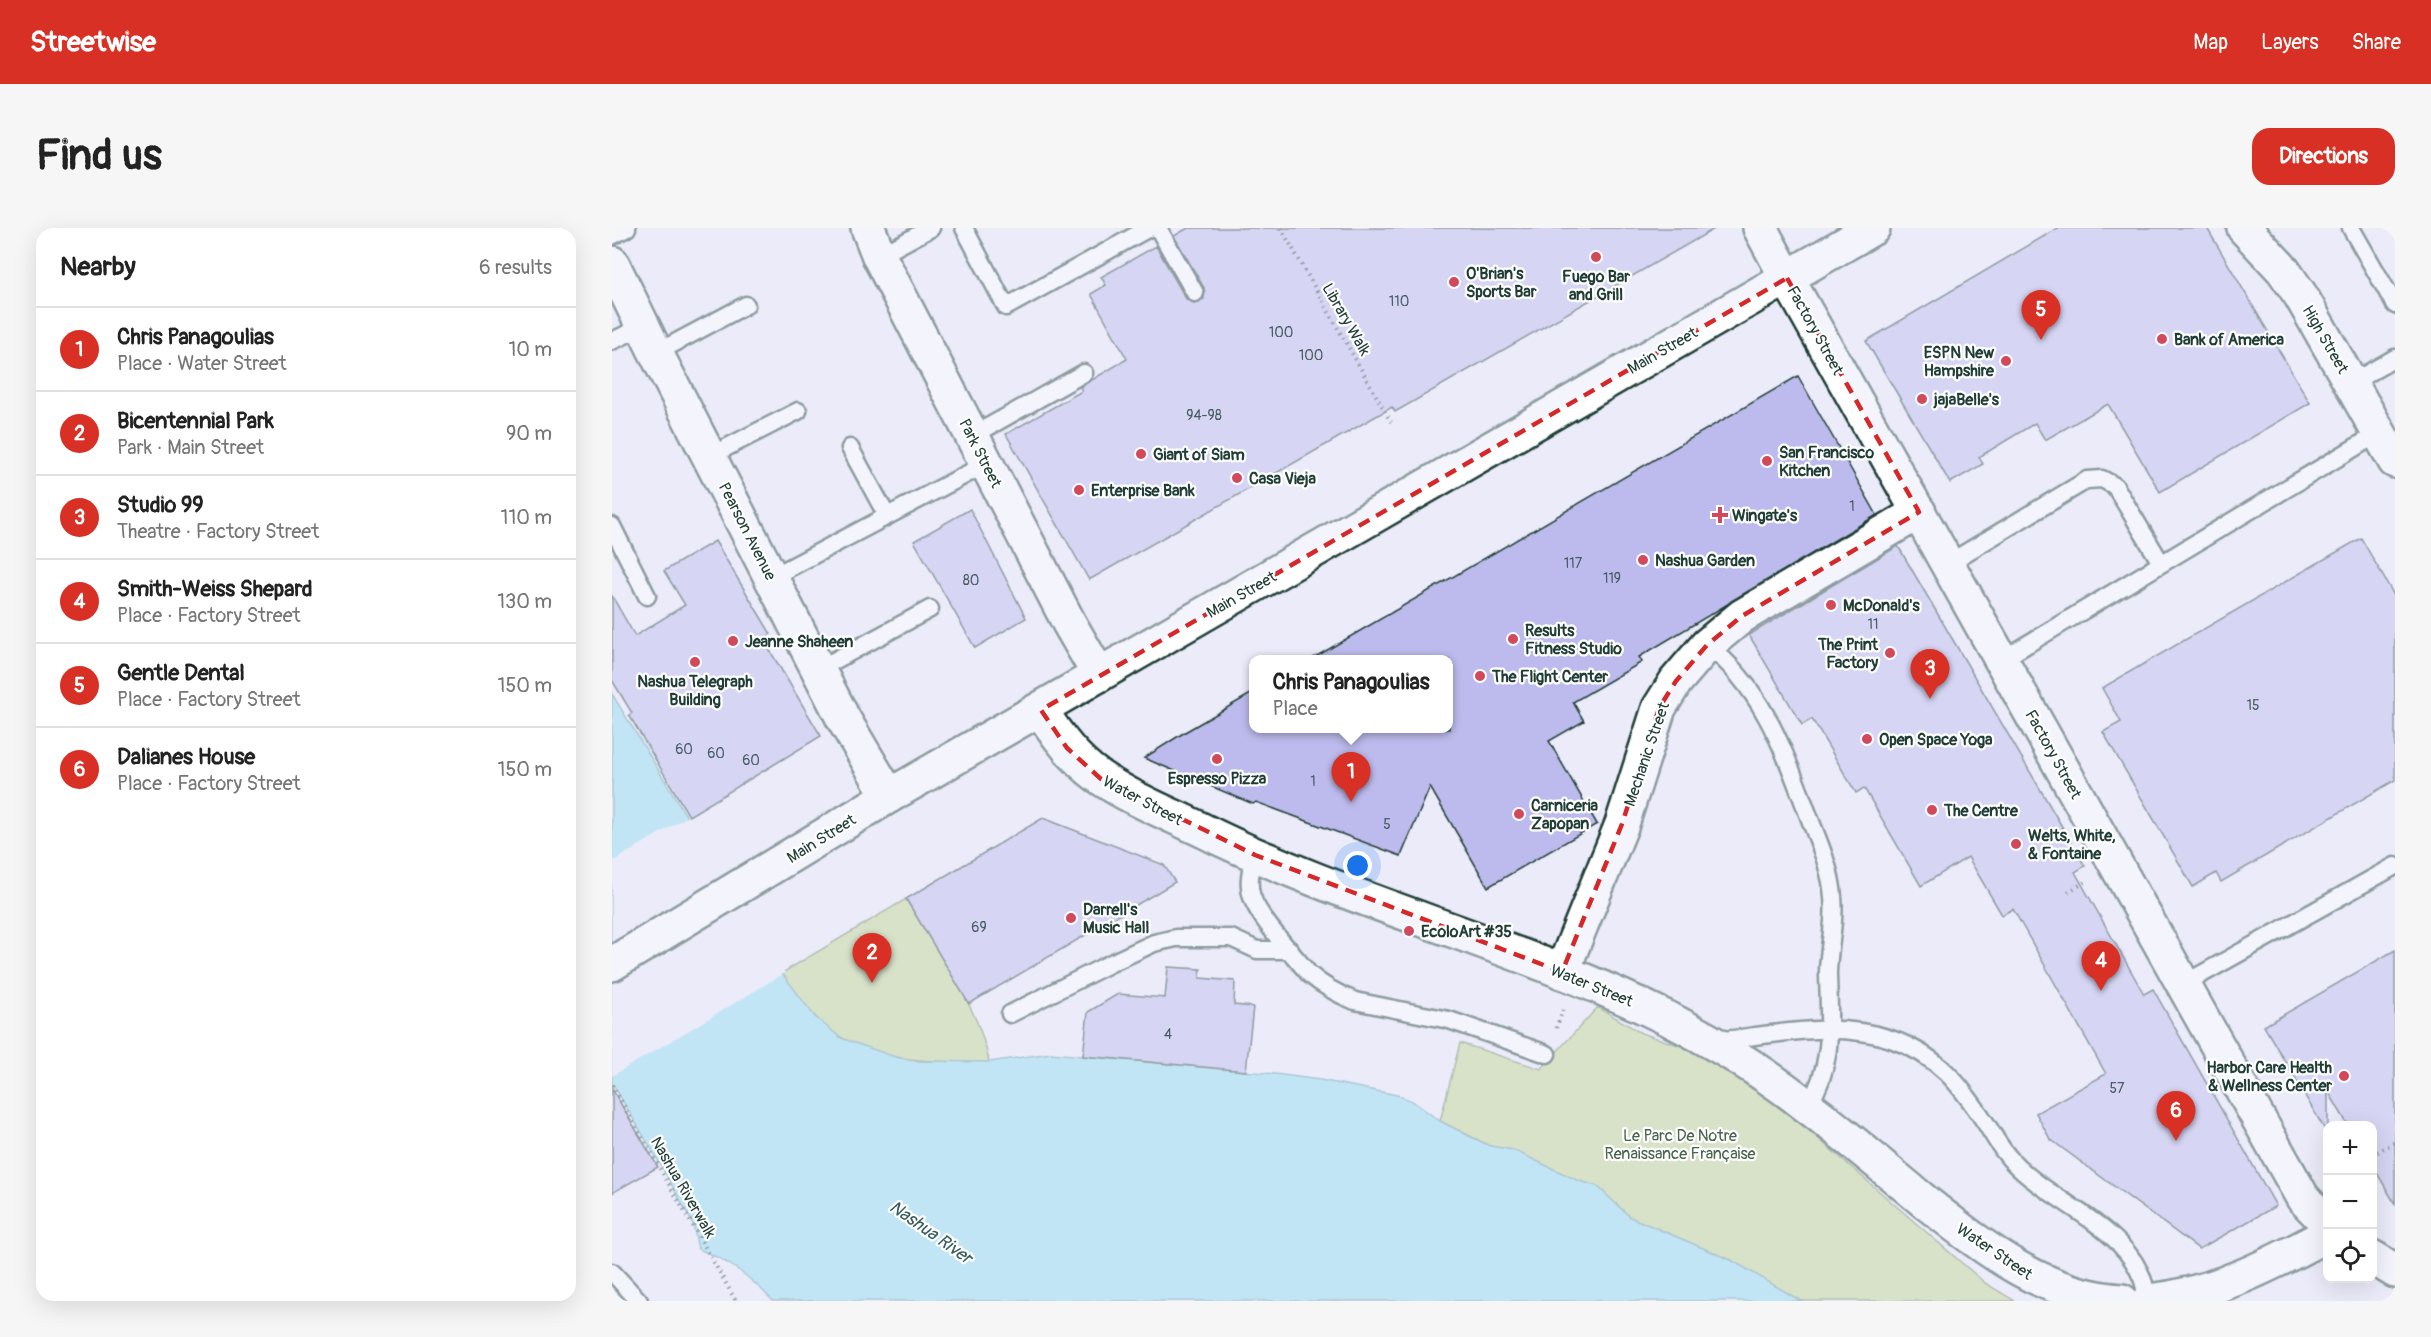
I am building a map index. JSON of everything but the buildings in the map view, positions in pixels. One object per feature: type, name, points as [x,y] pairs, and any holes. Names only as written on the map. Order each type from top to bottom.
[{"type":"street","name":"Factory Street","points":[[1760,228],[2303,1198],[2323,1219]]},
{"type":"street","name":"Main Street","points":[[612,964],[889,796],[1873,228]]},
{"type":"street","name":"High Street","points":[[2244,228],[2293,283],[2395,461]]},
{"type":"street","name":"Park Street","points":[[873,242],[979,450],[1099,675]]},
{"type":"street","name":"Pearson Avenue","points":[[612,263],[649,340],[844,720],[889,796]]},
{"type":"street","name":"Mechanic Street","points":[[1565,986],[1622,824],[1659,708],[1676,681],[1707,645],[1743,616],[1918,512]]},
{"type":"street","name":"Water Street","points":[[1041,710],[1067,748],[1101,778],[1158,809],[1255,855],[1565,986],[1638,1004],[1750,1064],[1808,1106],[1955,1225],[2011,1265],[2040,1281],[2088,1298],[2122,1301]]},
{"type":"street","points":[[2148,1301],[2186,1296],[2220,1286],[2323,1237]]},
{"type":"street","points":[[2377,1260],[2395,1271]]},
{"type":"lane","points":[[612,236],[627,228]]},
{"type":"lane","points":[[873,242],[931,228]]},
{"type":"lane","points":[[964,228],[1006,307],[1149,228]]},
{"type":"lane","points":[[1158,228],[1195,293]]},
{"type":"lane","points":[[2351,228],[2395,305]]},
{"type":"lane","points":[[612,341],[649,340],[746,306]]},
{"type":"lane","points":[[2351,383],[2395,358]]},
{"type":"lane","points":[[772,577],[886,516],[1084,373]]},
{"type":"lane","points":[[710,456],[798,411]]},
{"type":"lane","points":[[2001,660],[2379,433]]},
{"type":"lane","points":[[850,448],[886,516]]},
{"type":"lane","points":[[1947,564],[2087,480],[2102,479],[2115,486],[2161,563]]},
{"type":"lane","points":[[612,526],[647,596]]},
{"type":"lane","points":[[819,669],[930,609]]},
{"type":"lane","points":[[1707,645],[1737,671],[1764,712],[1785,755],[1827,866],[1834,911],[1828,968],[1828,1059],[1821,1083],[1808,1106]]},
{"type":"lane","points":[[1255,855],[1250,874],[1252,898],[1261,914],[1309,974],[1341,996],[1354,1001],[1449,1020],[1547,1054]]},
{"type":"lane","points":[[2184,984],[2395,866]]},
{"type":"lane","points":[[1010,1014],[1111,963],[1154,944],[1176,938],[1231,938],[1257,950],[1290,950]]},
{"type":"lane","points":[[1710,1041],[1829,1030],[1864,1033],[1891,1039],[1914,1048],[1943,1067],[1966,1093],[2013,1163],[2125,1249],[2143,1278],[2148,1301]]},
{"type":"lane","points":[[612,1272],[639,1301]]},
{"type":"path","name":"Library Walk","points":[[1281,228],[1391,422]]},
{"type":"path","points":[[2068,892],[2093,877]]},
{"type":"path","points":[[1554,1032],[1565,986]]},
{"type":"path","name":"Nashua Riverwalk","points":[[612,1085],[736,1301]]},
{"type":"path","points":[[2377,1153],[2395,1142]]},
{"type":"highlighted area","points":[[1787,278],[1919,512],[1742,616],[1707,645],[1676,681],[1659,708],[1622,824],[1562,972],[1255,855],[1101,779],[1067,748],[1041,710]]},
{"type":"green space","points":[[906,899],[966,999],[984,1041],[989,1062],[906,1059],[866,1049],[829,1029],[815,1017],[782,973]]},
{"type":"green space","name":"Le Parc De Notre Renaissance Française","points":[[1598,1007],[1641,1033],[1691,1049],[1776,1102],[1985,1283],[2015,1301],[1801,1301],[1731,1260],[1630,1217],[1597,1186],[1579,1181],[1513,1150],[1490,1146],[1440,1121],[1460,1043],[1541,1069]]},
{"type":"water","name":"Nashua River","points":[[612,694],[782,973],[815,1017],[841,1038],[895,1057],[916,1061],[989,1062],[1051,1053],[1275,1074],[1397,1095],[1412,1101],[1440,1121],[1490,1146],[1513,1150],[1579,1181],[1597,1186],[1630,1217],[1731,1260],[1801,1301],[773,1301],[739,1271],[698,1249],[693,1224],[612,1083]]},
{"type":"pier","points":[[690,815],[785,973],[612,1076],[612,862]]},
{"type":"place","name":"Fuego Bar and Grill","points":[[1596,257]]},
{"type":"place","name":"O'Brian's Sports Bar","points":[[1454,282]]},
{"type":"place","name":"Bank of America","points":[[2162,339]]},
{"type":"place","name":"Gentle Dental","points":[[2041,340]]},
{"type":"place","name":"ESPN New Hampshire","points":[[2006,361]]},
{"type":"place","name":"jajaBelle's","points":[[1922,399]]},
{"type":"place","name":"Giant of Siam","points":[[1141,454]]},
{"type":"place","name":"San Francisco Kitchen","points":[[1767,461]]},
{"type":"place","name":"Casa Vieja","points":[[1237,478]]},
{"type":"place","name":"Enterprise Bank","points":[[1079,490]]},
{"type":"place","name":"Wingate's","points":[[1720,515]]},
{"type":"place","name":"Nashua Garden","points":[[1643,560]]},
{"type":"place","name":"McDonald's","points":[[1831,605]]},
{"type":"place","name":"Results Fitness Studio","points":[[1513,639]]},
{"type":"place","name":"Jeanne Shaheen","points":[[733,641]]},
{"type":"place","name":"The Print Factory","points":[[1890,653]]},
{"type":"place","name":"Nashua Telegraph Building","points":[[695,662]]},
{"type":"place","name":"The Flight Center","points":[[1480,676]]},
{"type":"place","name":"Studio 99","points":[[1930,699]]},
{"type":"place","name":"Open Space Yoga","points":[[1867,739]]},
{"type":"place","name":"Espresso Pizza","points":[[1217,759]]},
{"type":"place","name":"Chris Panagoulias","points":[[1351,802]]},
{"type":"place","name":"The Centre","points":[[1932,810]]},
{"type":"place","name":"Carniceria Zapopan","points":[[1519,814]]},
{"type":"place","name":"Welts, White, & Fontaine","points":[[2016,844]]},
{"type":"place","name":"Darrell's Music Hall","points":[[1071,918]]},
{"type":"place","name":"EcoloArt #35","points":[[1409,931]]},
{"type":"place","name":"Bicentennial Park","points":[[872,983]]},
{"type":"place","name":"Smith-Weiss Shepard","points":[[2101,991]]},
{"type":"place","name":"Harbor Care Health & Wellness Center","points":[[2344,1076]]},
{"type":"place","name":"Dalianes House","points":[[2176,1141]]}]
